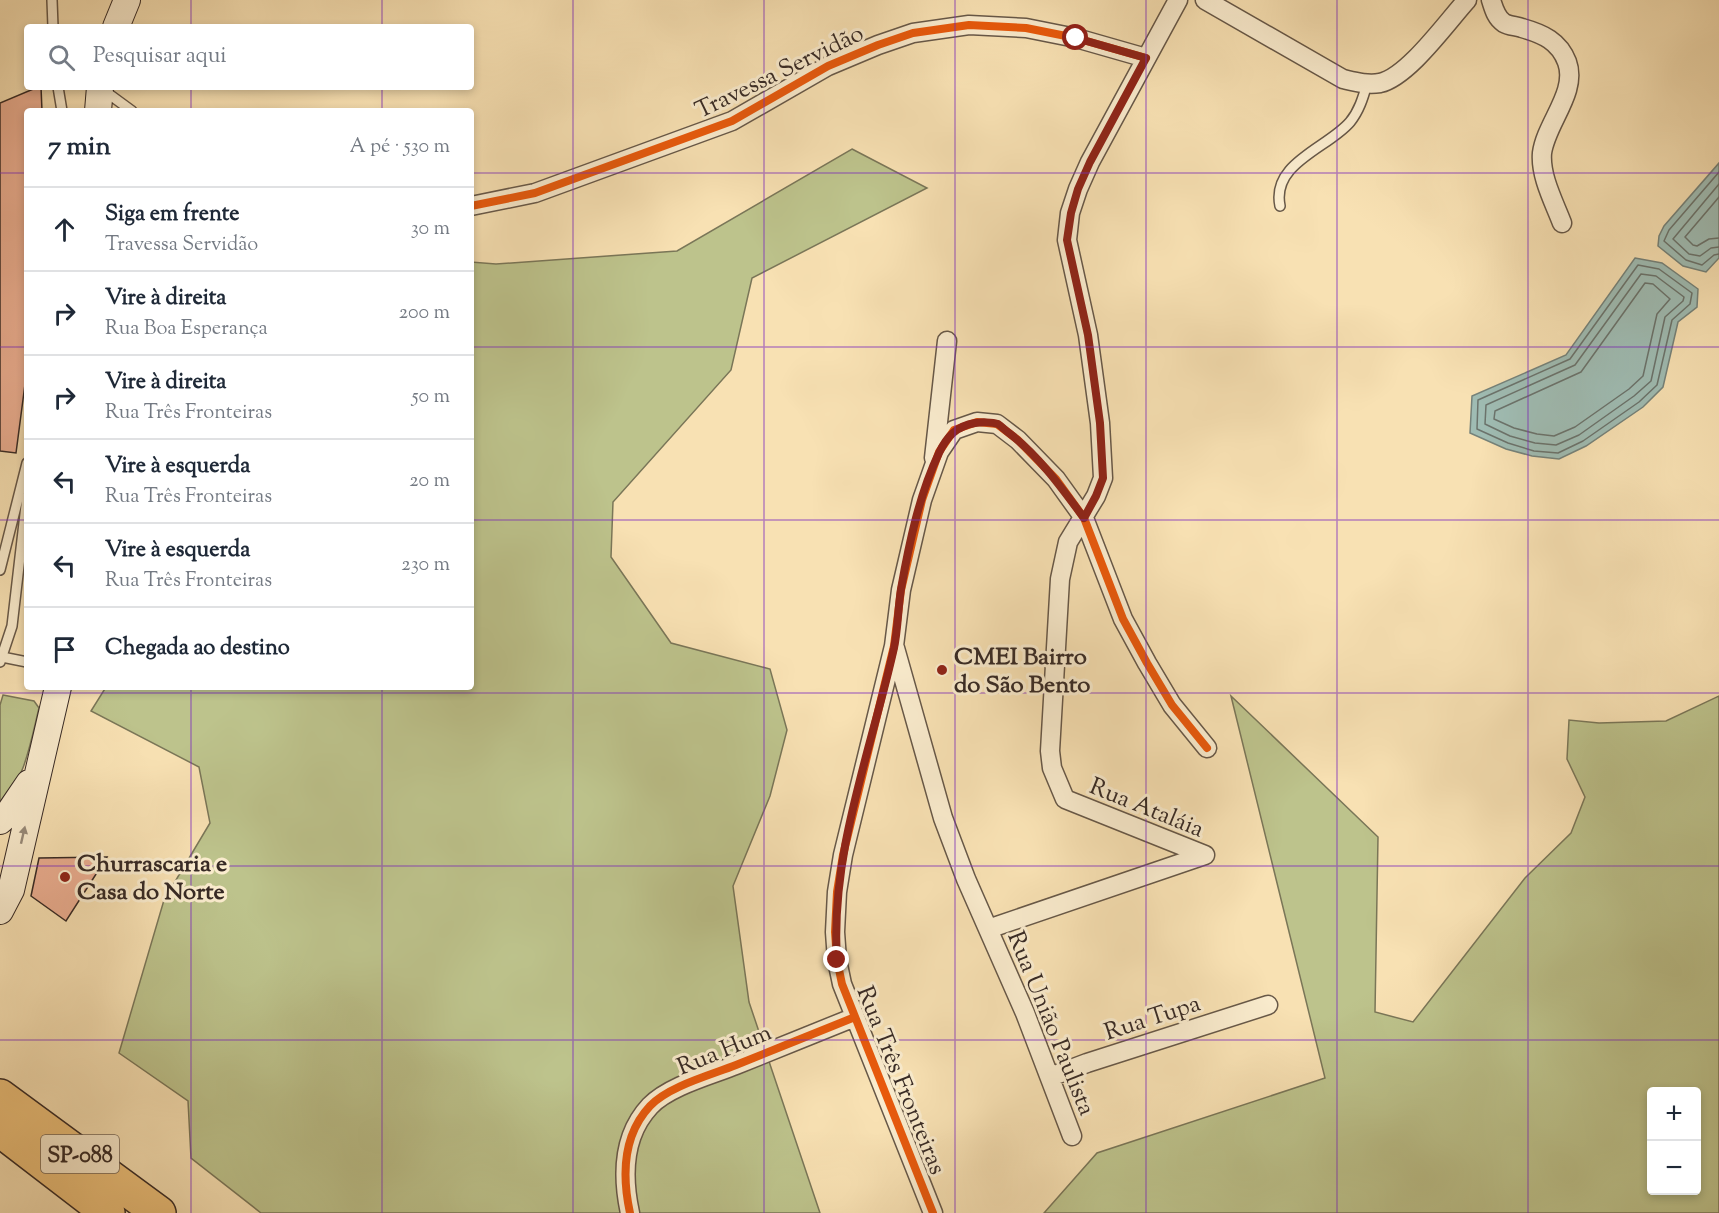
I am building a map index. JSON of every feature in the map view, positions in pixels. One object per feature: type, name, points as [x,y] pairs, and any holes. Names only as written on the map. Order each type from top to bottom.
[{"type":"highway","name":"SP-088","points":[[0,1096],[108,1213]]},
{"type":"highway","name":"SP-088","points":[[0,1130],[54,1154],[159,1213]]},
{"type":"highway","points":[[0,1148],[54,1154]]},
{"type":"street","points":[[117,24],[127,0]]},
{"type":"street","points":[[1084,518],[1103,478],[1100,423],[1088,335],[1067,240],[1069,222],[1078,189],[1090,162],[1178,0]]},
{"type":"street","points":[[1205,0],[1343,79],[1367,84],[1382,82],[1398,74],[1414,60],[1467,0]]},
{"type":"street","points":[[1491,0],[1496,15],[1505,23],[1540,34],[1555,42],[1568,64],[1569,79],[1565,95],[1544,142],[1542,156],[1547,184],[1562,223]]},
{"type":"street","name":"Travessa Servidão","points":[[474,206],[535,193],[732,121],[828,66],[913,33],[969,25],[1026,28],[1076,38],[1146,58]]},
{"type":"street","points":[[98,108],[100,90]]},
{"type":"street","points":[[932,471],[947,340]]},
{"type":"street","name":"Rua Três Fronteiras","points":[[933,1213],[842,984],[835,932],[837,892],[858,791],[894,646],[910,547],[922,500],[939,452],[954,430],[977,422],[997,424],[1018,440],[1056,479],[1084,518],[1123,619],[1172,705],[1207,748]]},
{"type":"street","name":"Rua Ataláia","points":[[988,929],[1205,855],[1065,799],[1052,768],[1050,751],[1060,579],[1068,542],[1084,518]]},
{"type":"street","name":"Rua Três Fronteiras","points":[[894,646],[943,818],[988,929]]},
{"type":"street","points":[[0,911],[11,891],[57,690]]},
{"type":"street","points":[[0,821],[13,807],[37,771]]},
{"type":"street","name":"Rua União Paulista","points":[[988,929],[1025,1013],[1072,1136]]},
{"type":"street","name":"Rua Tupa","points":[[1050,1077],[1268,1005]]},
{"type":"street","name":"Rua Hum","points":[[630,1213],[626,1191],[625,1160],[632,1134],[651,1105],[687,1084],[855,1017]]},
{"type":"street","points":[[0,1080],[54,1154]]},
{"type":"lane","points":[[52,0],[53,24]]},
{"type":"lane","points":[[1280,206],[1280,187],[1284,177],[1314,150],[1349,124],[1360,108],[1367,84]]},
{"type":"lane","points":[[58,90],[62,108]]},
{"type":"lane","points":[[104,90],[128,108]]},
{"type":"lane","points":[[0,570],[24,476]]},
{"type":"lane","points":[[24,523],[12,626],[1,659],[24,662]]},
{"type":"green space","points":[[852,149],[927,188],[752,278],[731,370],[613,502],[611,557],[671,643],[770,669],[787,730],[770,796],[733,886],[749,1002],[820,1213],[261,1213],[191,1158],[188,1101],[119,1053],[164,900],[210,823],[199,767],[91,711],[104,690],[474,690],[474,262],[496,264],[677,251]]},
{"type":"green space","points":[[3,695],[34,701],[39,708],[21,773],[0,808],[0,705]]},
{"type":"green space","points":[[1231,696],[1378,837],[1375,1012],[1413,1022],[1525,878],[1571,833],[1585,797],[1567,759],[1569,720],[1599,723],[1666,721],[1719,696],[1719,1213],[1044,1213],[1097,1153],[1325,1078]]},
{"type":"water","points":[[1719,163],[1719,258],[1706,272],[1683,266],[1658,246],[1659,236],[1664,226]]},
{"type":"water","points":[[1635,258],[1662,263],[1698,289],[1697,307],[1678,322],[1663,387],[1643,407],[1586,446],[1559,459],[1532,456],[1506,449],[1470,433],[1472,396],[1566,355]]},
{"type":"building","points":[[31,90],[41,90],[42,108],[24,108],[24,392],[16,453],[0,451],[0,103]]},
{"type":"building","name":"Churrascaria e Casa do Norte","points":[[107,857],[66,921],[31,896],[39,858]]},
{"type":"cycle path","points":[[474,205],[535,193],[732,121],[828,66],[913,33],[969,25],[1026,28],[1076,38],[1146,58]]},
{"type":"cycle path","points":[[933,1213],[842,984],[835,932],[837,892],[843,855],[894,646],[901,590],[922,500],[939,452],[954,430],[977,422],[997,424],[1018,440],[1056,479],[1084,518],[1123,619],[1147,663],[1172,705],[1207,748]]},
{"type":"cycle path","points":[[630,1213],[625,1171],[629,1143],[641,1118],[658,1099],[691,1082],[855,1017]]},
{"type":"place","name":"CMEI Bairro do São Bento","points":[[942,670]]},
{"type":"place","name":"Churrascaria e Casa do Norte","points":[[65,877]]},
{"type":"route","points":[[837,960],[835,932],[837,892],[843,855],[894,646],[901,590],[910,547],[922,500],[939,452],[954,430],[977,422],[997,424],[1018,440],[1056,479],[1084,518],[1103,478],[1100,423],[1088,335],[1067,240],[1078,189],[1146,58],[1076,38]]}]
